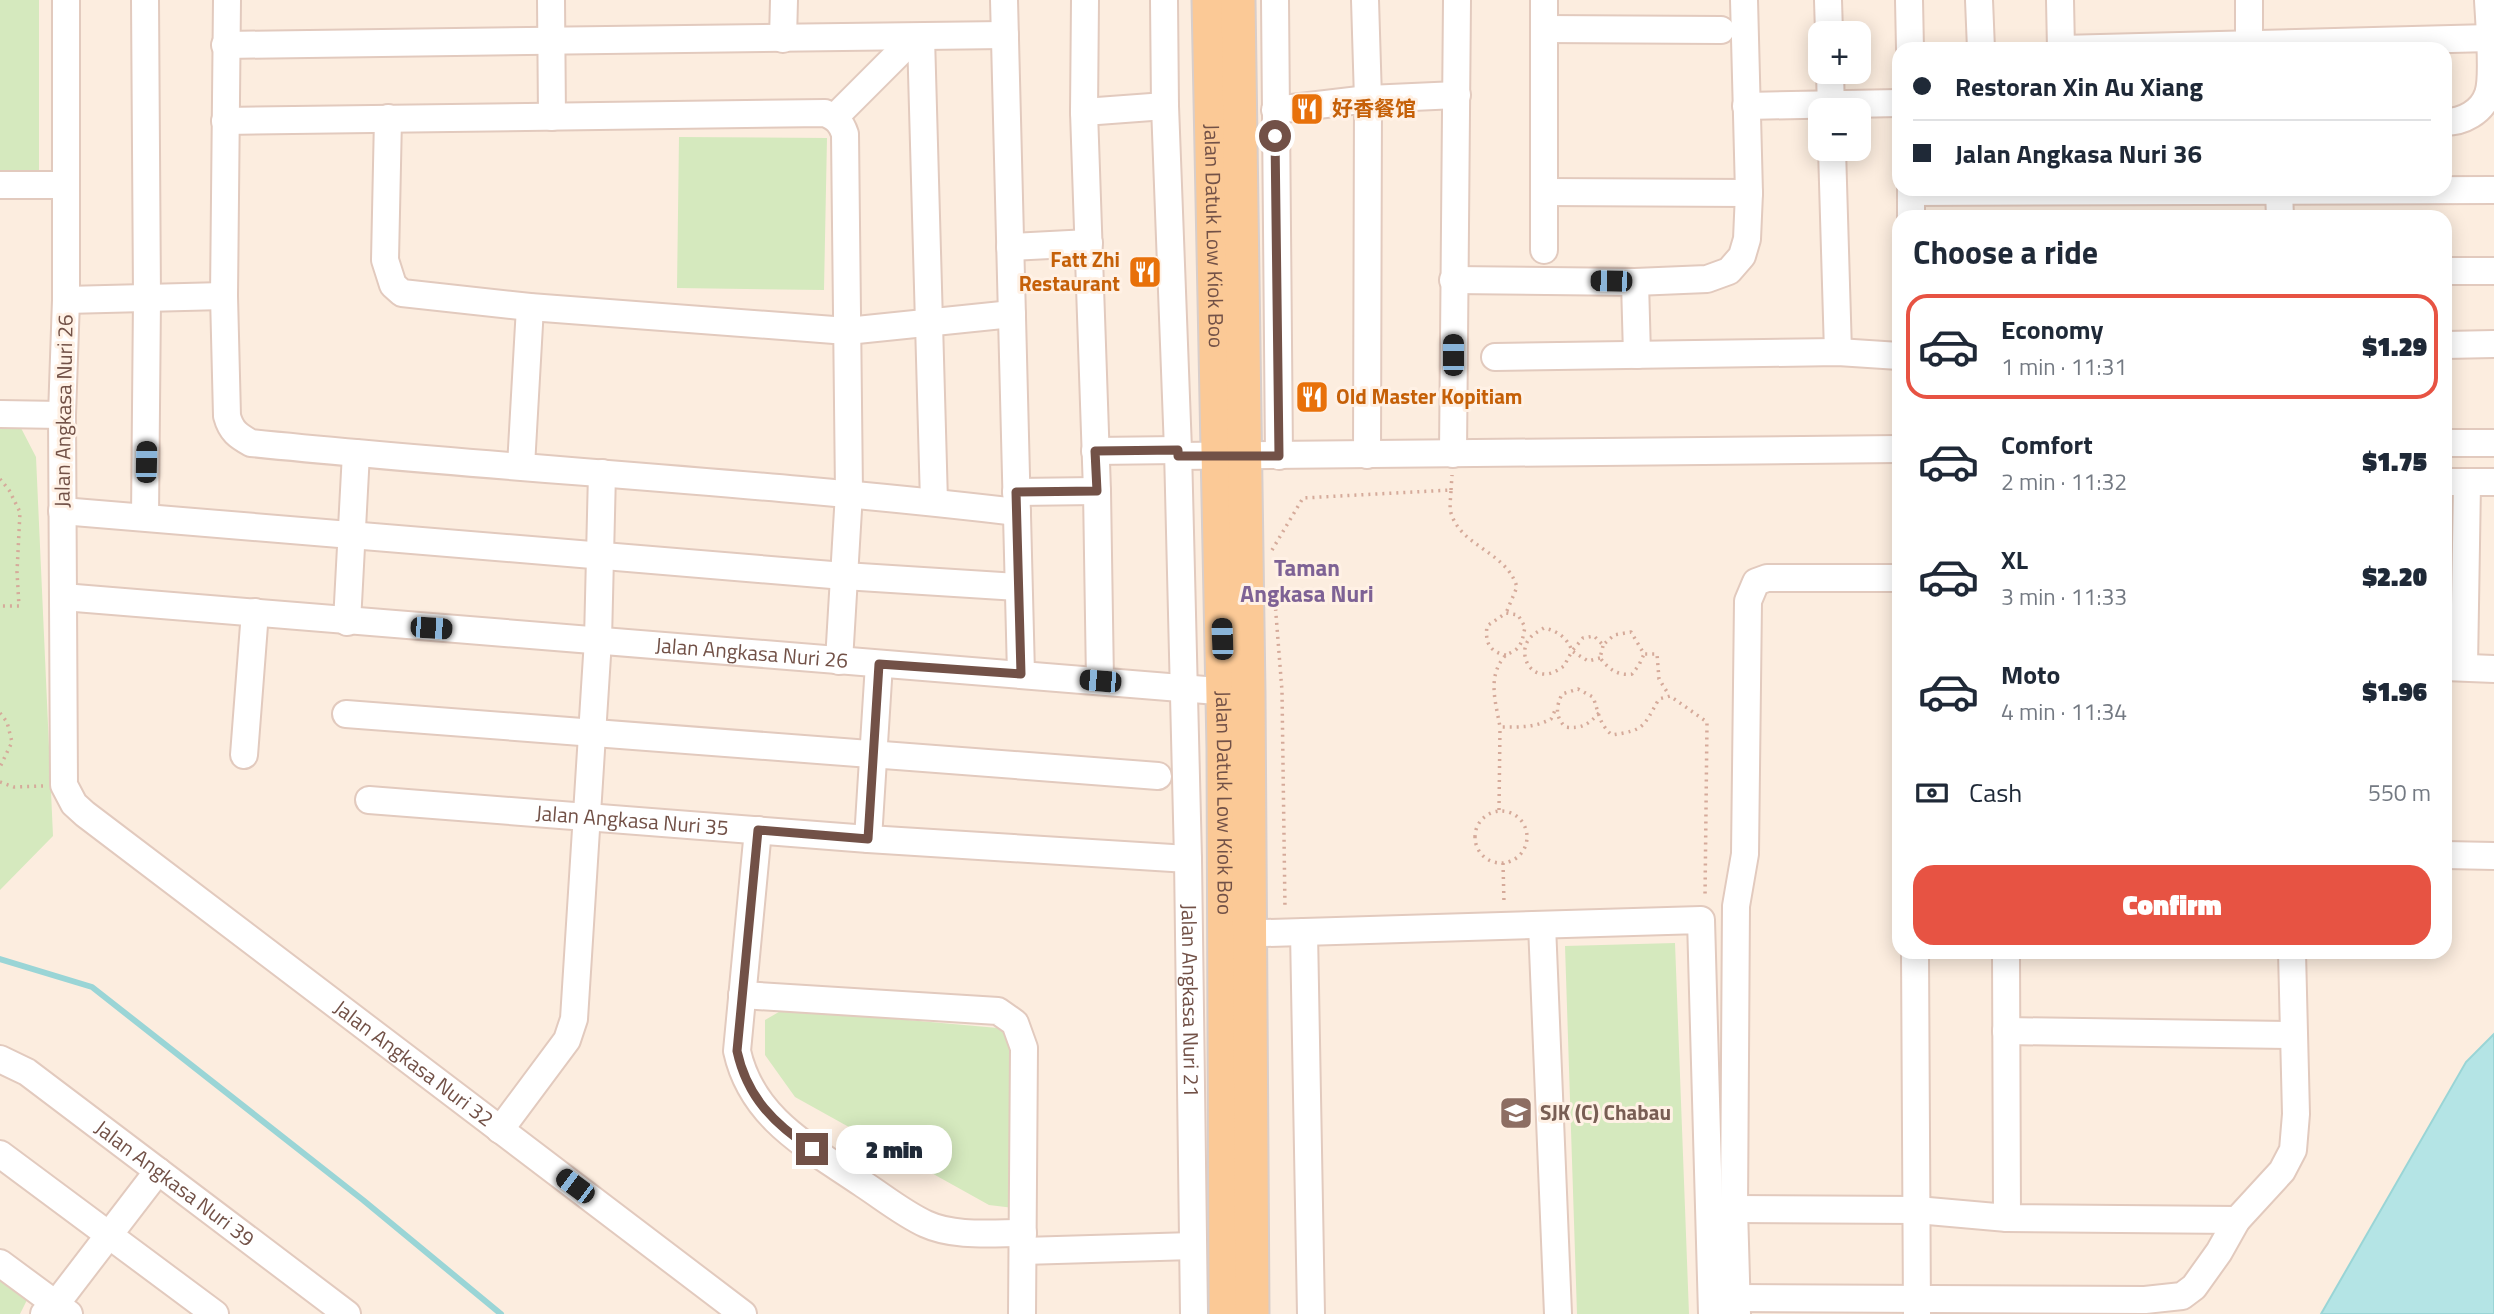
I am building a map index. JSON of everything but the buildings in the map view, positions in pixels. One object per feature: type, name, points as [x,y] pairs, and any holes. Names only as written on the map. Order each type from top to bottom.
[{"type":"main road","name":"Jalan Datuk Low Kiok Boo","points":[[1209,0],[1230,456],[1237,934],[1252,1314]]},
{"type":"main road","name":"Jalan Datuk Low Kiok Boo","points":[[1230,456],[1238,0]]},
{"type":"main road","name":"Jalan Datuk Low Kiok Boo","points":[[1226,1314],[1237,934]]},
{"type":"street","name":"Jalan Angkasa Nuri 26","points":[[64,785],[62,415],[66,300],[65,0]]},
{"type":"street","points":[[145,0],[145,517]]},
{"type":"street","points":[[226,0],[224,296],[228,416],[230,428],[238,436],[251,443],[356,453],[934,502],[1017,502],[1097,491]]},
{"type":"street","points":[[551,0],[552,117]]},
{"type":"street","points":[[783,39],[784,0]]},
{"type":"street","points":[[1004,0],[1021,674]]},
{"type":"street","points":[[1085,0],[1084,112],[1097,491],[1100,681]]},
{"type":"street","name":"Jalan Angkasa Nuri 21","points":[[1164,0],[1188,859],[1194,1314]]},
{"type":"street","points":[[1275,0],[1279,456]]},
{"type":"street","points":[[1366,0],[1367,455]]},
{"type":"street","points":[[1453,454],[1457,0]]},
{"type":"street","points":[[1544,0],[1545,250]]},
{"type":"street","points":[[1453,280],[1635,282],[1707,279],[1729,271],[1742,256],[1747,239],[1744,0]]},
{"type":"street","points":[[1828,0],[1829,21]]},
{"type":"street","points":[[1909,0],[1910,42]]},
{"type":"street","points":[[1979,0],[1981,42]]},
{"type":"street","points":[[2060,0],[2061,42]]},
{"type":"street","points":[[2249,0],[2249,42]]},
{"type":"street","points":[[2452,120],[2470,116],[2483,106],[2490,91],[2488,0]]},
{"type":"street","points":[[1544,29],[1721,30]]},
{"type":"street","points":[[225,45],[551,43],[1005,35]]},
{"type":"street","points":[[835,117],[918,37]]},
{"type":"street","points":[[918,37],[930,322],[934,502]]},
{"type":"street","points":[[2370,42],[2490,38]]},
{"type":"street","points":[[1275,110],[1368,99],[1457,95]]},
{"type":"street","points":[[1871,105],[1892,103]]},
{"type":"street","points":[[1084,112],[1165,106]]},
{"type":"street","points":[[1746,106],[1808,107]]},
{"type":"street","points":[[225,121],[825,113],[835,117],[845,134],[849,493],[839,661]]},
{"type":"street","points":[[388,118],[385,260],[393,285],[402,293],[530,307],[847,331],[1012,314]]},
{"type":"street","points":[[1832,161],[1838,352]]},
{"type":"street","points":[[0,185],[66,185]]},
{"type":"street","points":[[2452,190],[2494,190]]},
{"type":"street","points":[[1544,192],[1748,193]]},
{"type":"street","points":[[1911,199],[1966,196]]},
{"type":"street","points":[[2164,196],[2280,204],[2337,196]]},
{"type":"street","points":[[1010,247],[1089,243]]},
{"type":"street","points":[[2452,271],[2494,271]]},
{"type":"street","points":[[1635,282],[1637,355]]},
{"type":"street","points":[[66,300],[224,296]]},
{"type":"street","points":[[521,466],[530,307]]},
{"type":"street","points":[[2452,345],[2494,344]]},
{"type":"street","points":[[1495,357],[1838,352],[1892,356]]},
{"type":"street","points":[[0,415],[62,415]]},
{"type":"street","points":[[2452,443],[2494,443]]},
{"type":"street","points":[[1095,451],[1279,456],[1892,449]]},
{"type":"street","points":[[347,622],[356,453]]},
{"type":"street","points":[[500,1130],[567,1040],[574,1019],[598,640],[601,473]]},
{"type":"street","points":[[2494,482],[2456,482],[2454,667],[2494,669]]},
{"type":"street","points":[[62,512],[845,576],[1018,587]]},
{"type":"street","points":[[1892,578],[1767,578],[1756,582],[1748,601],[1745,854],[1736,906],[1734,1209],[1737,1306],[1917,1306],[2144,1300],[2182,1296],[2194,1287],[2206,1272],[2237,1220],[2282,1171],[2294,1150],[2296,1114],[2292,959]]},
{"type":"street","name":"Jalan Angkasa Nuri 26","points":[[63,597],[1235,692]]},
{"type":"street","points":[[244,755],[255,612]]},
{"type":"street","points":[[868,839],[879,664]]},
{"type":"street","points":[[346,714],[1158,776]]},
{"type":"street","name":"Jalan Angkasa Nuri 32","points":[[64,785],[74,804],[85,814],[743,1314]]},
{"type":"street","name":"Jalan Angkasa Nuri 35","points":[[369,800],[868,839],[1188,859]]},
{"type":"street","points":[[758,830],[737,1051],[742,1074],[756,1097],[789,1134],[928,1225],[1023,1242],[1193,1247]]},
{"type":"street","points":[[2452,855],[2494,856]]},
{"type":"street","points":[[1237,934],[1701,920],[1712,1314]]},
{"type":"street","points":[[1542,925],[1558,1314]]},
{"type":"street","points":[[1304,932],[1311,1314]]},
{"type":"street","points":[[1916,959],[1917,1306]]},
{"type":"street","points":[[2006,959],[2007,1219]]},
{"type":"street","points":[[742,995],[998,1011],[1016,1023],[1024,1048],[1022,1314]]},
{"type":"street","points":[[2006,1031],[2293,1035]]},
{"type":"street","name":"Jalan Angkasa Nuri 39","points":[[0,1059],[27,1072],[348,1314]]},
{"type":"street","points":[[0,1154],[215,1314]]},
{"type":"street","points":[[0,1263],[56,1311],[108,1236],[158,1171]]},
{"type":"street","points":[[1734,1209],[1917,1210],[2007,1219],[2237,1220]]},
{"type":"path","points":[[0,479],[20,512],[17,572],[19,606],[0,606]]},
{"type":"path","points":[[1271,551],[1303,498],[1451,490],[1450,512],[1460,531],[1498,558],[1513,573],[1517,587],[1506,613],[1487,626],[1488,644],[1495,653],[1506,655],[1517,650],[1544,628],[1557,631],[1572,651],[1588,661],[1600,658]]},
{"type":"path","points":[[1274,589],[1282,691],[1285,913]]},
{"type":"path","points":[[1506,613],[1518,615],[1525,627],[1525,656],[1527,665],[1533,671],[1544,674],[1564,666],[1583,638],[1594,636],[1604,645]]},
{"type":"path","points":[[1600,658],[1604,645],[1614,635],[1630,632],[1644,654]]},
{"type":"path","points":[[1600,658],[1613,672],[1624,675],[1632,674],[1644,654]]},
{"type":"path","points":[[1644,654],[1657,654],[1659,679],[1670,696],[1707,722],[1705,903],[1701,920]]},
{"type":"path","points":[[1499,810],[1500,727],[1493,690],[1494,676],[1506,655]]},
{"type":"path","points":[[1500,727],[1539,726],[1551,719],[1562,694],[1578,688],[1593,697],[1602,727],[1612,736],[1636,732],[1646,723],[1659,699],[1670,696]]},
{"type":"path","points":[[1557,706],[1559,720],[1565,727],[1588,725],[1599,713]]},
{"type":"path","points":[[0,713],[7,722],[12,742],[0,766]]},
{"type":"path","points":[[0,782],[14,787],[64,785]]},
{"type":"path","points":[[1499,810],[1509,811],[1523,821],[1528,838],[1520,855],[1513,861],[1503,863],[1485,859],[1475,844],[1477,825],[1482,818],[1499,810]]},
{"type":"path","points":[[1503,863],[1504,911]]},
{"type":"green space","points":[[0,0],[39,0],[39,172],[0,172]]},
{"type":"green space","points":[[679,137],[827,138],[824,290],[677,288]]},
{"type":"green space","points":[[21,428],[36,457],[53,836],[0,890],[0,429]]},
{"type":"green space","points":[[1675,943],[1689,1314],[1577,1314],[1565,946]]},
{"type":"green space","points":[[784,1009],[1009,1029],[1022,1209],[989,1205],[795,1097],[765,1055],[765,1020]]},
{"type":"green space","points":[[0,1278],[28,1298],[20,1314],[0,1314]]},
{"type":"water","points":[[2494,1034],[2494,1314],[2321,1314],[2466,1062]]},
{"type":"waterway","points":[[0,959],[92,987],[363,1200],[501,1314]]},
{"type":"place","name":"好香餐馆","points":[[1307,109]]},
{"type":"place","name":"Fatt Zhi Restaurant","points":[[1145,272]]},
{"type":"place","name":"Old Master Kopitiam","points":[[1312,397]]},
{"type":"place","name":"SJK (C) Chabau","points":[[1516,1113]]},
{"type":"district","name":"Taman Angkasa Nuri","points":[[1307,581]]},
{"type":"route","points":[[812,1149],[789,1134],[756,1097],[742,1074],[737,1051],[758,830],[868,839],[879,664],[1021,674],[1016,492],[1097,491],[1095,451],[1178,450],[1178,456],[1279,456],[1275,136]]}]
